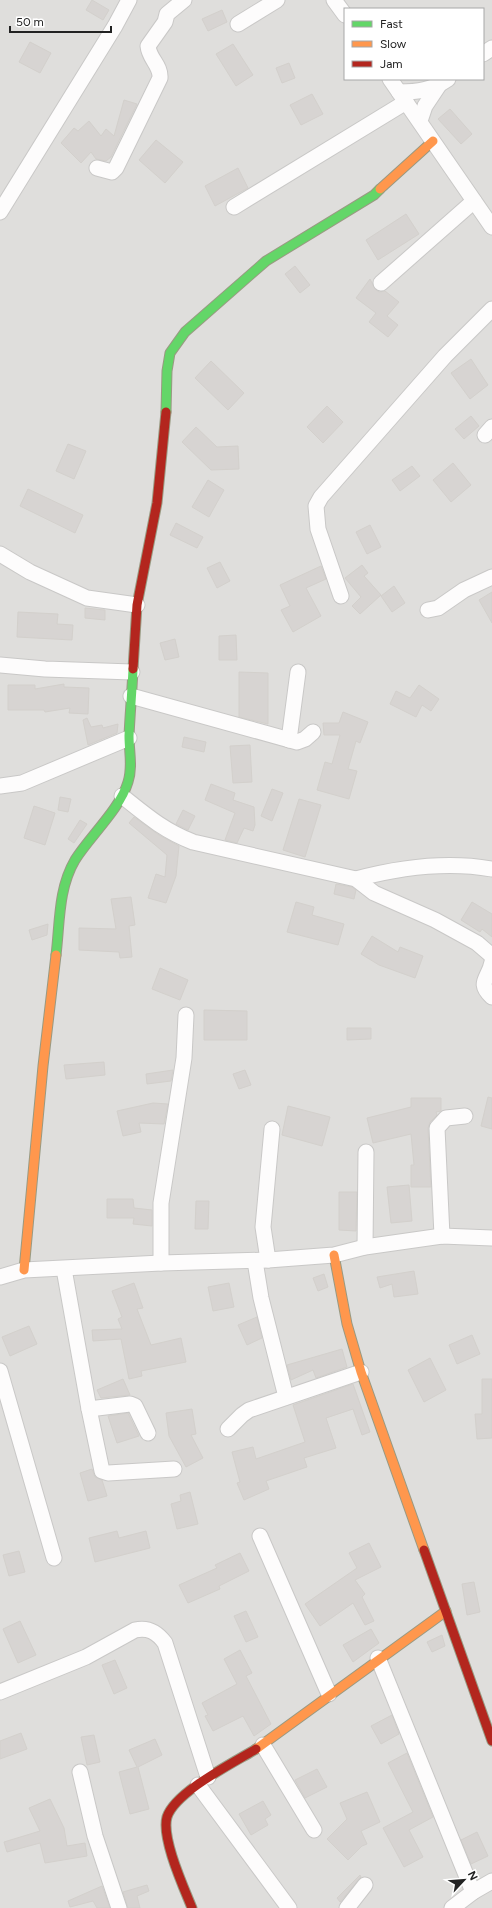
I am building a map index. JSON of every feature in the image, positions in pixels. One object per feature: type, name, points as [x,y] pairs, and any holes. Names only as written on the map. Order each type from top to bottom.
[{"type":"street","points":[[0,212],[115,26],[129,0]]},
{"type":"street","points":[[97,168],[112,172],[116,168],[160,78],[161,71],[151,56],[148,46],[165,22],[167,14],[184,0]]},
{"type":"street","points":[[238,24],[276,0]]},
{"type":"street","points":[[334,0],[344,14]]},
{"type":"street","points":[[391,80],[492,227]]},
{"type":"street","points":[[234,207],[403,97],[443,82]]},
{"type":"street","points":[[420,121],[425,106],[443,82]]},
{"type":"street","points":[[24,1270],[43,1066],[59,934],[61,901],[66,882],[75,861],[122,796],[128,783],[131,771],[129,738],[137,604],[157,503],[167,407],[168,362],[177,341],[185,332],[266,260],[374,195],[433,141]]},
{"type":"street","points":[[381,283],[474,201]]},
{"type":"street","points":[[341,596],[318,529],[316,506],[321,497],[445,356],[492,309]]},
{"type":"street","points":[[0,554],[30,572],[87,598],[137,604]]},
{"type":"street","points":[[428,610],[438,608],[464,590],[492,577]]},
{"type":"street","points":[[0,665],[45,670],[132,672]]},
{"type":"street","points":[[288,740],[298,672]]},
{"type":"street","points":[[131,696],[297,742],[305,739],[313,732]]},
{"type":"street","points":[[0,786],[22,783],[129,738]]},
{"type":"street","points":[[122,796],[154,822],[173,834],[193,842],[356,879],[374,893],[435,920],[477,943],[491,955],[492,958]]},
{"type":"street","points":[[356,879],[381,872],[432,865],[477,866],[492,869]]},
{"type":"street","points":[[492,962],[483,984],[485,990],[492,997]]},
{"type":"street","points":[[161,1263],[161,1203],[184,1058],[186,1015]]},
{"type":"street","points":[[442,1236],[437,1128],[446,1118],[465,1116]]},
{"type":"street","points":[[272,1130],[263,1227],[261,1298],[286,1397]]},
{"type":"street","points":[[365,1247],[366,1152]]},
{"type":"street","points":[[0,1277],[24,1270],[161,1263],[262,1260],[334,1254],[365,1247],[442,1236],[492,1238]]},
{"type":"street","points":[[334,1254],[347,1324],[361,1372],[492,1741]]},
{"type":"street","points":[[64,1268],[89,1409],[102,1471],[108,1473],[174,1469]]},
{"type":"street","points":[[0,1371],[54,1558]]},
{"type":"street","points":[[228,1429],[242,1414],[249,1410],[361,1372]]},
{"type":"street","points":[[89,1409],[130,1404],[135,1406],[148,1433]]},
{"type":"street","points":[[260,1536],[329,1694]]},
{"type":"street","points":[[192,1908],[171,1848],[167,1830],[167,1817],[172,1808],[203,1781],[263,1745],[378,1658],[446,1611]]},
{"type":"street","points":[[0,1692],[86,1657],[135,1630],[143,1628],[152,1630],[160,1635],[165,1643],[203,1781],[289,1908]]},
{"type":"street","points":[[378,1658],[473,1892]]},
{"type":"street","points":[[263,1745],[314,1830]]},
{"type":"street","points":[[80,1772],[95,1836],[119,1908]]},
{"type":"street","points":[[452,1908],[473,1892],[492,1881]]},
{"type":"street","points":[[347,1908],[365,1885]]},
{"type":"shaded area","points":[[0,0],[492,0],[492,1908],[0,1908]]},
{"type":"building","points":[[92,0],[109,10],[103,20],[86,10]]},
{"type":"building","points":[[222,10],[227,22],[208,31],[202,19]]},
{"type":"building","points":[[30,42],[51,53],[40,73],[19,62]]},
{"type":"building","points":[[233,44],[253,75],[236,86],[216,54]]},
{"type":"building","points":[[289,63],[295,78],[282,83],[276,68]]},
{"type":"building","points":[[312,94],[323,114],[301,125],[290,105]]},
{"type":"building","points":[[124,100],[137,104],[111,157],[106,161],[96,159],[91,152],[81,163],[61,143],[74,128],[78,131],[89,121],[101,136],[106,129],[114,136]]},
{"type":"building","points":[[450,109],[472,134],[461,144],[438,119]]},
{"type":"building","points":[[156,140],[183,162],[165,183],[139,160]]},
{"type":"building","points":[[238,168],[248,188],[215,206],[205,186]]},
{"type":"building","points":[[406,214],[419,234],[378,260],[366,240]]},
{"type":"building","points":[[295,266],[310,285],[300,293],[285,274]]},
{"type":"building","points":[[370,279],[375,289],[379,292],[385,291],[399,302],[387,316],[398,325],[388,337],[369,322],[376,313],[356,298]]},
{"type":"building","points":[[471,359],[488,385],[470,399],[451,373]]},
{"type":"building","points":[[211,361],[244,393],[228,410],[195,378]]},
{"type":"building","points":[[327,406],[343,422],[323,443],[307,427]]},
{"type":"building","points":[[471,416],[479,426],[464,439],[455,429]]},
{"type":"building","points":[[196,427],[217,447],[238,446],[239,469],[211,470],[182,442]]},
{"type":"building","points":[[68,444],[86,451],[74,479],[56,471]]},
{"type":"building","points":[[453,463],[471,485],[451,502],[433,480]]},
{"type":"building","points":[[412,466],[420,476],[400,491],[392,480]]},
{"type":"building","points":[[208,480],[224,490],[209,517],[192,507]]},
{"type":"building","points":[[28,489],[83,515],[75,533],[20,506]]},
{"type":"building","points":[[176,523],[203,537],[197,548],[170,535]]},
{"type":"building","points":[[370,525],[381,547],[367,554],[356,532]]},
{"type":"building","points":[[220,562],[230,581],[217,588],[207,568]]},
{"type":"building","points":[[362,565],[368,573],[364,576],[381,595],[360,614],[352,606],[361,597],[345,578]]},
{"type":"building","points":[[321,566],[326,579],[306,588],[321,616],[293,632],[281,610],[290,606],[280,585]]},
{"type":"building","points":[[394,586],[405,603],[392,612],[381,596]]},
{"type":"building","points":[[492,592],[492,623],[479,600]]},
{"type":"building","points":[[85,608],[105,610],[105,620],[85,618]]},
{"type":"building","points":[[18,612],[58,614],[57,624],[73,625],[72,640],[17,637]]},
{"type":"building","points":[[236,635],[237,660],[219,660],[219,636]]},
{"type":"building","points":[[175,639],[179,657],[165,660],[160,643]]},
{"type":"building","points":[[239,672],[268,673],[268,724],[239,717]]},
{"type":"building","points":[[64,684],[64,687],[89,688],[88,714],[69,713],[70,708],[45,712],[44,710],[8,710],[8,685],[35,685],[35,689]]},
{"type":"building","points":[[419,685],[439,699],[431,711],[422,705],[416,717],[390,704],[396,691],[410,698]]},
{"type":"building","points":[[343,712],[368,722],[360,743],[356,741],[348,769],[357,771],[349,799],[317,790],[325,762],[332,764],[340,735],[324,735],[323,723],[339,723]]},
{"type":"building","points":[[87,718],[91,727],[102,725],[103,728],[118,724],[117,733],[88,745],[83,720]]},
{"type":"building","points":[[184,737],[206,742],[204,752],[182,747]]},
{"type":"building","points":[[250,745],[252,782],[233,783],[230,746]]},
{"type":"building","points":[[211,784],[235,793],[233,800],[254,807],[255,825],[253,831],[244,828],[237,843],[225,840],[235,813],[205,800]]},
{"type":"building","points":[[272,789],[283,793],[272,821],[261,816]]},
{"type":"building","points":[[60,797],[71,799],[68,812],[58,810]]},
{"type":"building","points":[[299,799],[321,805],[305,857],[283,850]]},
{"type":"building","points":[[34,806],[55,813],[45,845],[24,838]]},
{"type":"building","points":[[183,810],[195,816],[188,830],[176,824]]},
{"type":"building","points":[[134,817],[159,835],[179,846],[176,876],[166,903],[148,898],[156,874],[165,877],[167,855],[129,823]]},
{"type":"building","points":[[80,820],[87,824],[74,843],[68,839]]},
{"type":"building","points":[[336,884],[352,887],[356,890],[354,899],[334,894]]},
{"type":"building","points":[[131,897],[135,925],[129,926],[132,957],[120,958],[119,952],[79,950],[79,928],[116,929],[111,899]]},
{"type":"building","points":[[296,902],[314,907],[312,915],[344,924],[338,945],[287,932]]},
{"type":"building","points":[[472,902],[492,914],[492,937],[482,929],[480,932],[461,920]]},
{"type":"building","points":[[48,924],[47,935],[32,940],[29,930]]},
{"type":"building","points":[[372,936],[398,952],[400,947],[423,956],[415,978],[379,965],[361,954]]},
{"type":"building","points":[[160,968],[188,980],[180,1000],[152,989]]},
{"type":"building","points":[[204,1010],[247,1011],[247,1040],[204,1040]]},
{"type":"building","points":[[347,1028],[371,1028],[371,1039],[347,1040]]},
{"type":"building","points":[[104,1062],[105,1075],[66,1079],[64,1065]]},
{"type":"building","points":[[173,1070],[171,1081],[147,1084],[146,1074]]},
{"type":"building","points":[[245,1070],[251,1085],[239,1089],[233,1074]]},
{"type":"building","points":[[488,1097],[492,1098],[492,1129],[481,1126]]},
{"type":"building","points":[[411,1098],[441,1098],[441,1111],[436,1112],[437,1115],[430,1122],[428,1128],[431,1187],[411,1187],[411,1165],[414,1165],[411,1134],[373,1143],[367,1118],[411,1107]]},
{"type":"building","points":[[153,1103],[168,1104],[164,1124],[139,1123],[141,1132],[123,1136],[117,1111]]},
{"type":"building","points":[[288,1106],[330,1117],[322,1146],[282,1135]]},
{"type":"building","points":[[409,1185],[412,1221],[391,1223],[387,1187]]},
{"type":"building","points":[[339,1192],[357,1192],[356,1231],[339,1230]]},
{"type":"building","points":[[107,1199],[133,1199],[134,1208],[152,1210],[152,1226],[133,1224],[134,1218],[107,1218]]},
{"type":"building","points":[[196,1201],[209,1201],[208,1229],[195,1229]]},
{"type":"building","points":[[414,1271],[418,1294],[394,1297],[392,1284],[380,1288],[377,1277]]},
{"type":"building","points":[[324,1274],[328,1287],[318,1291],[313,1278]]},
{"type":"building","points":[[134,1283],[143,1308],[137,1309],[151,1345],[181,1338],[186,1362],[141,1371],[142,1376],[129,1379],[121,1339],[93,1341],[92,1330],[122,1329],[118,1319],[122,1317],[112,1291]]},
{"type":"building","points":[[229,1283],[234,1307],[213,1311],[208,1287]]},
{"type":"building","points":[[257,1317],[262,1338],[247,1345],[238,1325]]},
{"type":"building","points":[[29,1326],[37,1344],[10,1356],[2,1337]]},
{"type":"building","points":[[472,1335],[480,1354],[457,1364],[449,1345]]},
{"type":"building","points":[[342,1349],[347,1367],[316,1378],[313,1370],[291,1380],[287,1365]]},
{"type":"building","points":[[430,1358],[446,1390],[424,1402],[408,1370]]},
{"type":"building","points":[[123,1379],[130,1395],[101,1398],[97,1390]]},
{"type":"building","points":[[482,1379],[492,1379],[492,1438],[477,1439],[475,1414],[482,1414]]},
{"type":"building","points":[[353,1384],[370,1432],[362,1435],[353,1409],[326,1418],[336,1448],[304,1458],[307,1467],[266,1481],[269,1489],[244,1500],[237,1483],[240,1482],[232,1452],[253,1447],[256,1459],[305,1442],[293,1405]]},
{"type":"building","points":[[192,1409],[196,1434],[191,1435],[203,1458],[186,1467],[169,1436],[166,1413]]},
{"type":"building","points":[[128,1413],[139,1436],[117,1443],[108,1416]]},
{"type":"building","points":[[92,1469],[95,1477],[102,1480],[107,1496],[88,1501],[80,1473]]},
{"type":"building","points":[[190,1492],[198,1524],[177,1529],[171,1504],[181,1501],[180,1495]]},
{"type":"building","points":[[117,1531],[119,1538],[146,1531],[150,1548],[95,1562],[89,1538]]},
{"type":"building","points":[[369,1543],[381,1567],[355,1580],[365,1594],[362,1597],[374,1621],[365,1625],[353,1603],[320,1626],[305,1604],[357,1568],[349,1553]]},
{"type":"building","points":[[19,1551],[25,1572],[9,1576],[3,1555]]},
{"type":"building","points":[[240,1553],[249,1571],[219,1586],[220,1589],[188,1603],[179,1585],[217,1568],[215,1565]]},
{"type":"building","points":[[474,1582],[480,1612],[467,1615],[462,1584]]},
{"type":"building","points":[[246,1611],[258,1637],[246,1642],[234,1616]]},
{"type":"building","points":[[20,1621],[36,1655],[18,1663],[3,1629]]},
{"type":"building","points":[[371,1629],[379,1643],[353,1662],[343,1645]]},
{"type":"building","points":[[442,1635],[445,1646],[432,1652],[427,1642]]},
{"type":"building","points":[[240,1650],[252,1673],[246,1676],[271,1724],[254,1736],[243,1716],[213,1731],[205,1716],[208,1715],[202,1703],[237,1684],[224,1659]]},
{"type":"building","points":[[115,1660],[127,1688],[114,1694],[102,1665]]},
{"type":"building","points":[[392,1715],[399,1734],[381,1744],[371,1726]]},
{"type":"building","points":[[21,1733],[27,1749],[0,1759],[0,1741]]},
{"type":"building","points":[[94,1735],[100,1762],[87,1765],[81,1737]]},
{"type":"building","points":[[155,1739],[162,1755],[138,1767],[149,1809],[130,1814],[119,1772],[137,1767],[129,1750]]},
{"type":"building","points":[[407,1753],[433,1817],[409,1830],[423,1857],[404,1867],[383,1828],[413,1812],[388,1763]]},
{"type":"building","points":[[317,1769],[327,1787],[305,1798],[295,1780]]},
{"type":"building","points":[[367,1792],[380,1822],[361,1831],[367,1844],[362,1846],[348,1860],[327,1839],[347,1819],[340,1803]]},
{"type":"building","points":[[50,1799],[64,1828],[67,1846],[85,1843],[87,1856],[45,1863],[40,1843],[7,1852],[4,1842],[40,1831],[29,1808]]},
{"type":"building","points":[[263,1801],[271,1815],[265,1819],[268,1825],[251,1835],[239,1814]]},
{"type":"building","points":[[477,1832],[488,1856],[471,1864],[461,1840]]},
{"type":"building","points":[[360,1875],[361,1877],[340,1902],[337,1898]]},
{"type":"building","points":[[147,1885],[149,1891],[137,1896],[140,1908],[128,1908],[123,1892]]},
{"type":"building","points":[[102,1886],[110,1908],[97,1908],[93,1901],[70,1907],[68,1901]]},
{"type":"traffic: fast","points":[[166,412],[167,371],[170,353],[185,332],[266,261],[374,195],[380,189]]},
{"type":"traffic: fast","points":[[56,955],[61,906],[65,883],[69,871],[81,851],[112,812],[128,782],[130,771],[129,736],[133,669]]},
{"type":"traffic: slow","points":[[380,189],[433,141]]},
{"type":"traffic: slow","points":[[24,1270],[43,1066],[56,955]]},
{"type":"traffic: slow","points":[[334,1255],[347,1324],[361,1372],[424,1550]]},
{"type":"traffic: slow","points":[[256,1749],[446,1611]]},
{"type":"traffic: jam","points":[[133,669],[137,605],[157,503],[166,412]]},
{"type":"traffic: jam","points":[[424,1550],[492,1741]]},
{"type":"traffic: jam","points":[[192,1908],[170,1850],[167,1837],[167,1817],[172,1807],[193,1788],[256,1749]]}]
